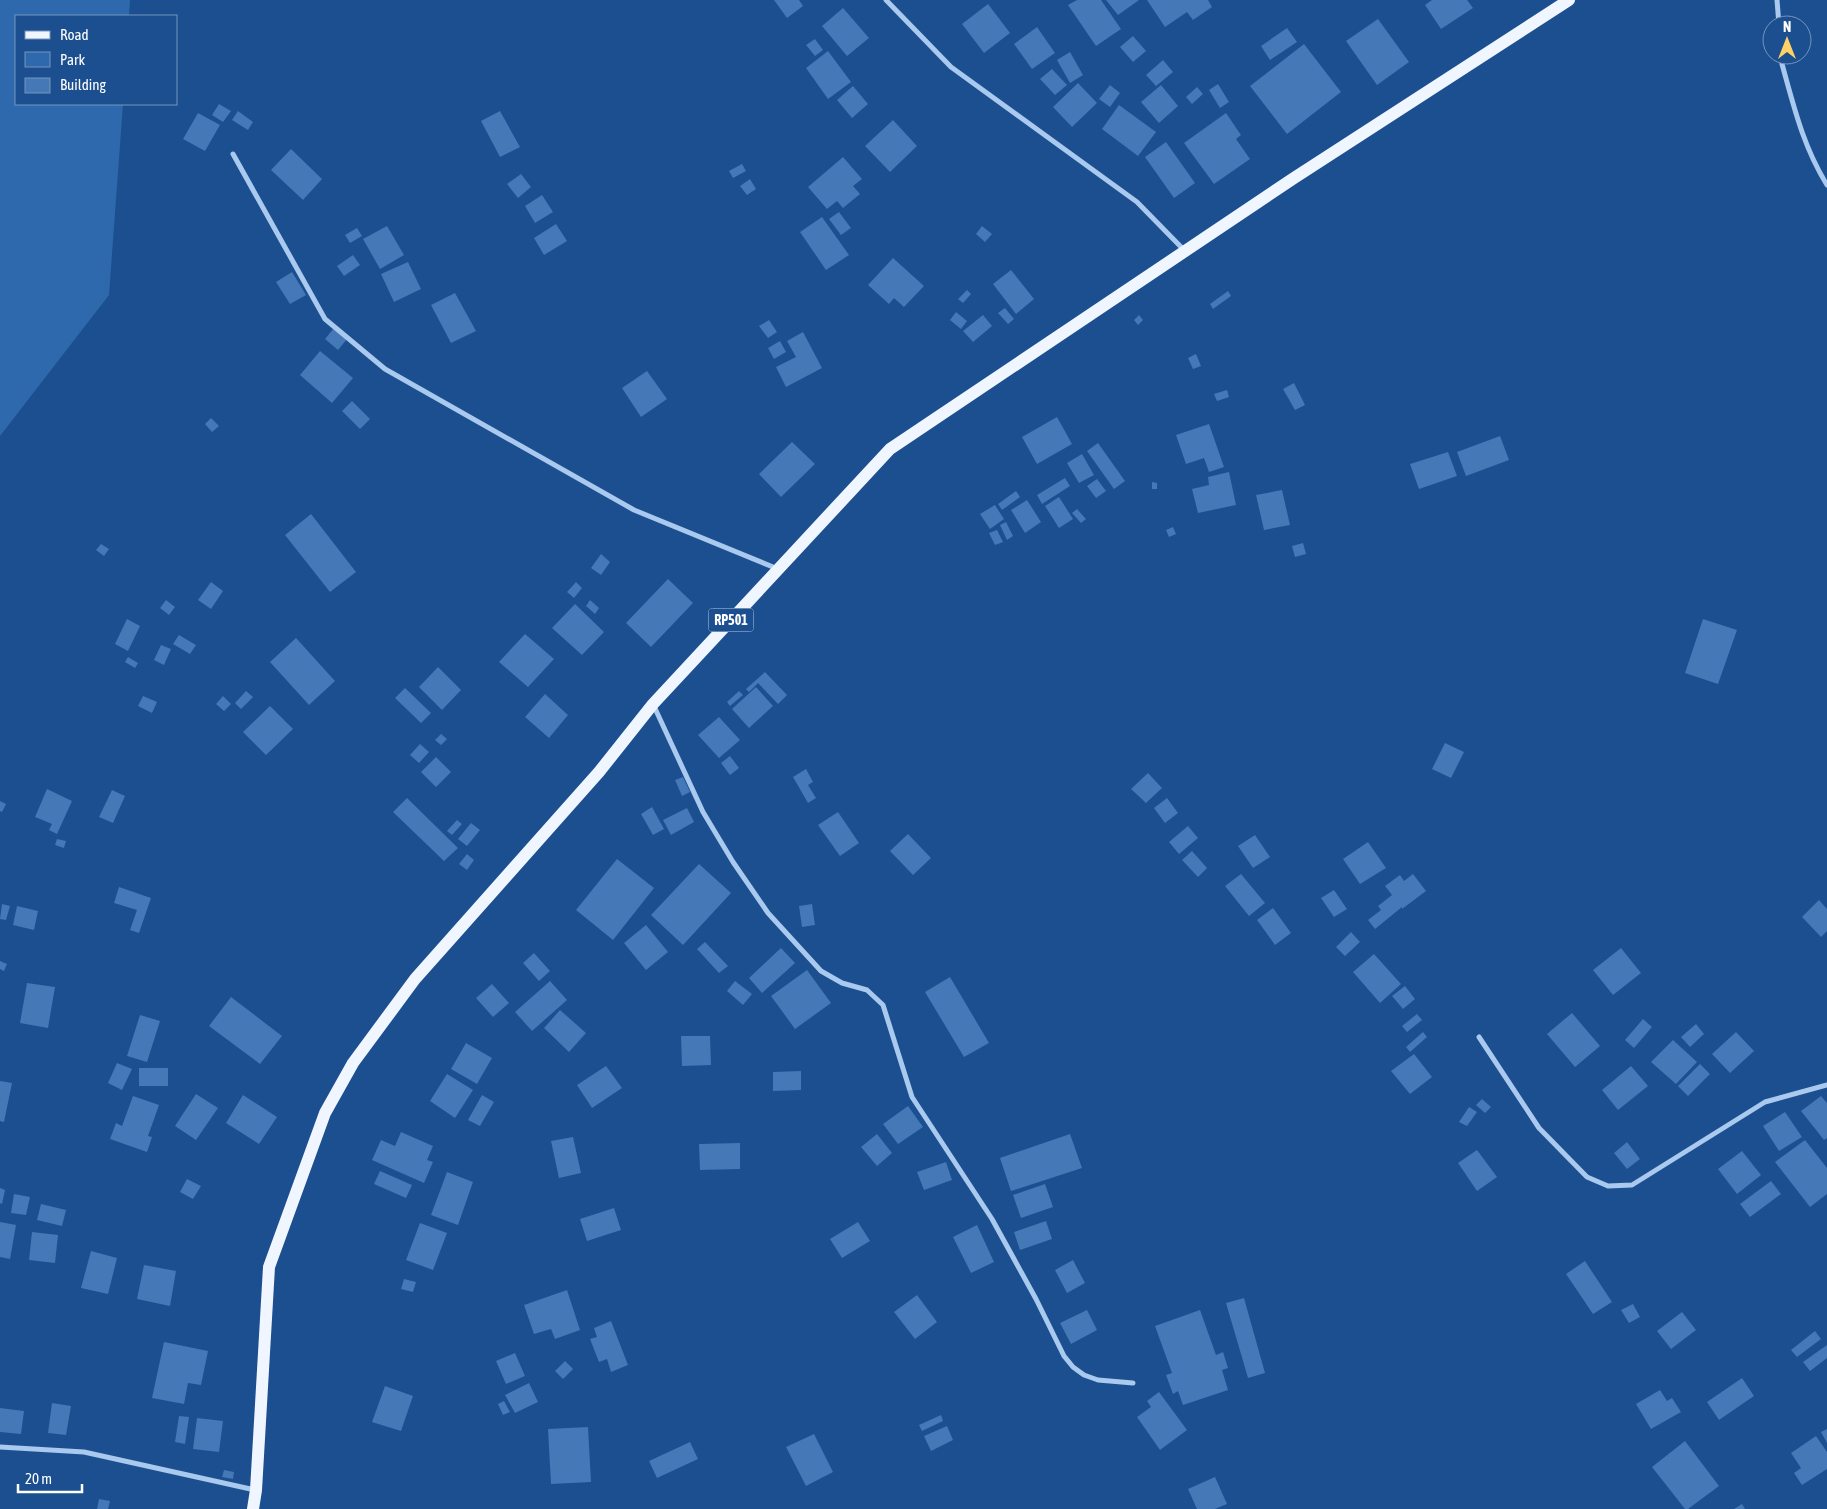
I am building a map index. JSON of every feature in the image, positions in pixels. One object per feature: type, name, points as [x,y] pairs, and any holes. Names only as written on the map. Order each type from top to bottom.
[{"type":"main road","name":"RP501","points":[[253,1509],[256,1490],[269,1267],[325,1113],[353,1063],[415,979],[599,772],[653,704],[890,449],[1184,250],[1569,0]]},
{"type":"street","points":[[886,0],[951,67],[1137,202],[1184,250]]},
{"type":"street","points":[[1777,0],[1778,15]]},
{"type":"street","points":[[1782,65],[1802,138],[1814,165],[1827,185]]},
{"type":"street","points":[[233,154],[325,319],[385,369],[634,510],[778,569]]},
{"type":"street","points":[[653,704],[703,812],[733,862],[768,913],[821,971],[842,983],[867,990],[882,1005],[912,1097],[992,1219],[1036,1299],[1064,1356],[1073,1367],[1084,1375],[1098,1380],[1133,1383]]},
{"type":"street","points":[[1479,1037],[1539,1128],[1587,1177],[1608,1186],[1632,1185],[1765,1102],[1827,1085]]},
{"type":"street","points":[[0,1447],[84,1452],[256,1490]]},
{"type":"green space","points":[[0,0],[130,0],[129,15],[15,15],[15,105],[123,105],[109,295],[0,436]]},
{"type":"building","points":[[774,0],[799,0],[803,6],[787,18]]},
{"type":"building","points":[[1077,0],[1101,0],[1121,29],[1096,46],[1068,5]]},
{"type":"building","points":[[1106,0],[1139,0],[1118,15]]},
{"type":"building","points":[[1147,0],[1208,0],[1212,7],[1193,20],[1187,12],[1165,27]]},
{"type":"building","points":[[1432,0],[1467,0],[1473,8],[1441,29],[1425,5]]},
{"type":"building","points":[[988,4],[1010,33],[984,53],[962,24]]},
{"type":"building","points":[[843,8],[869,38],[847,56],[822,26]]},
{"type":"building","points":[[1378,19],[1409,62],[1377,85],[1346,41]]},
{"type":"building","points":[[1037,27],[1055,53],[1032,69],[1014,44]]},
{"type":"building","points":[[1287,28],[1297,42],[1270,60],[1261,46]]},
{"type":"building","points":[[1133,36],[1146,51],[1133,62],[1120,47]]},
{"type":"building","points":[[815,39],[823,50],[815,56],[806,45]]},
{"type":"building","points":[[1304,44],[1341,92],[1287,134],[1250,86]]},
{"type":"building","points":[[828,51],[851,82],[828,99],[806,68]]},
{"type":"building","points":[[1070,52],[1083,75],[1070,83],[1057,60]]},
{"type":"building","points":[[1163,60],[1173,72],[1156,86],[1146,75]]},
{"type":"building","points":[[1052,69],[1067,85],[1055,95],[1040,79]]},
{"type":"building","points":[[1078,83],[1097,103],[1072,127],[1053,107]]},
{"type":"building","points":[[1218,84],[1229,102],[1220,108],[1209,90]]},
{"type":"building","points":[[1110,85],[1120,93],[1110,107],[1099,99]]},
{"type":"building","points":[[1161,85],[1178,106],[1159,123],[1141,102]]},
{"type":"building","points":[[853,86],[868,104],[852,118],[837,100]]},
{"type":"building","points":[[1197,87],[1203,94],[1192,104],[1186,97]]},
{"type":"building","points":[[219,104],[231,111],[223,122],[212,115]]},
{"type":"building","points":[[1119,105],[1156,132],[1138,156],[1102,129]]},
{"type":"building","points":[[238,111],[253,122],[248,130],[232,120]]},
{"type":"building","points":[[500,111],[520,147],[500,157],[481,121]]},
{"type":"building","points":[[198,113],[220,125],[205,151],[183,139]]},
{"type":"building","points":[[1226,113],[1241,135],[1236,139],[1250,159],[1214,184],[1184,143]]},
{"type":"building","points":[[893,120],[917,146],[890,172],[865,146]]},
{"type":"building","points":[[1166,142],[1195,183],[1174,198],[1145,157]]},
{"type":"building","points":[[291,149],[322,179],[303,200],[271,170]]},
{"type":"building","points":[[843,157],[862,179],[853,186],[860,194],[843,208],[837,201],[827,209],[808,187]]},
{"type":"building","points":[[742,164],[746,171],[733,178],[729,171]]},
{"type":"building","points":[[521,174],[531,187],[518,198],[507,184]]},
{"type":"building","points":[[750,179],[756,189],[747,195],[740,186]]},
{"type":"building","points":[[542,195],[553,212],[535,223],[525,206]]},
{"type":"building","points":[[839,212],[851,228],[841,235],[829,219]]},
{"type":"building","points":[[822,217],[849,255],[826,270],[800,232]]},
{"type":"building","points":[[556,224],[567,241],[544,255],[534,238]]},
{"type":"building","points":[[387,226],[404,255],[380,269],[363,239]]},
{"type":"building","points":[[982,226],[992,234],[985,242],[976,234]]},
{"type":"building","points":[[357,228],[362,236],[350,243],[345,235]]},
{"type":"building","points":[[353,255],[360,265],[344,276],[337,266]]},
{"type":"building","points":[[893,258],[924,286],[904,307],[894,298],[889,304],[868,285]]},
{"type":"building","points":[[408,262],[421,289],[394,302],[381,274]]},
{"type":"building","points":[[1011,270],[1034,299],[1016,314],[993,284]]},
{"type":"building","points":[[292,272],[306,295],[290,304],[276,282]]},
{"type":"building","points":[[967,290],[971,294],[963,303],[958,299]]},
{"type":"building","points":[[1228,291],[1231,296],[1213,309],[1210,304]]},
{"type":"building","points":[[455,293],[476,331],[451,343],[431,305]]},
{"type":"building","points":[[1005,308],[1014,319],[1008,324],[998,313]]},
{"type":"building","points":[[956,312],[967,321],[961,329],[950,320]]},
{"type":"building","points":[[983,315],[992,326],[973,342],[963,331]]},
{"type":"building","points":[[1139,315],[1143,320],[1138,325],[1134,320]]},
{"type":"building","points":[[769,320],[777,332],[768,338],[759,326]]},
{"type":"building","points":[[334,328],[347,339],[338,350],[325,339]]},
{"type":"building","points":[[803,332],[822,368],[786,387],[776,367],[796,357],[787,341]]},
{"type":"building","points":[[780,341],[786,352],[774,359],[768,348]]},
{"type":"building","points":[[320,351],[353,378],[332,403],[300,375]]},
{"type":"building","points":[[1196,354],[1201,366],[1193,369],[1188,358]]},
{"type":"building","points":[[647,371],[667,399],[641,417],[622,388]]},
{"type":"building","points":[[1294,383],[1305,405],[1295,410],[1283,389]]},
{"type":"building","points":[[1227,390],[1229,397],[1217,401],[1214,394]]},
{"type":"building","points":[[352,401],[370,419],[360,429],[342,411]]},
{"type":"building","points":[[1057,417],[1072,444],[1037,464],[1022,437]]},
{"type":"building","points":[[211,418],[219,426],[212,432],[205,424]]},
{"type":"building","points":[[1209,424],[1224,467],[1209,472],[1204,458],[1186,464],[1176,435]]},
{"type":"building","points":[[1500,436],[1509,460],[1466,476],[1457,452]]},
{"type":"building","points":[[792,442],[815,464],[781,497],[759,474]]},
{"type":"building","points":[[1098,443],[1125,481],[1114,489],[1087,451]]},
{"type":"building","points":[[1448,452],[1457,476],[1419,489],[1410,464]]},
{"type":"building","points":[[1082,454],[1094,475],[1079,483],[1067,463]]},
{"type":"building","points":[[1229,472],[1236,505],[1198,513],[1192,489],[1209,485],[1208,477]]},
{"type":"building","points":[[1065,478],[1070,486],[1042,504],[1037,495]]},
{"type":"building","points":[[1097,479],[1106,491],[1096,498],[1087,486]]},
{"type":"building","points":[[1152,482],[1157,483],[1157,489],[1152,489]]},
{"type":"building","points":[[1282,490],[1290,525],[1264,530],[1256,495]]},
{"type":"building","points":[[1016,491],[1020,497],[1002,510],[998,504]]},
{"type":"building","points":[[1059,497],[1073,519],[1059,528],[1045,506]]},
{"type":"building","points":[[1027,500],[1041,522],[1025,533],[1011,510]]},
{"type":"building","points":[[995,505],[1004,519],[990,529],[980,514]]},
{"type":"building","points":[[1077,509],[1086,519],[1081,523],[1072,513]]},
{"type":"building","points":[[311,514],[356,572],[330,592],[285,535]]},
{"type":"building","points":[[1006,522],[1013,536],[1007,540],[1000,525]]},
{"type":"building","points":[[1173,527],[1176,534],[1169,537],[1166,530]]},
{"type":"building","points":[[997,530],[1003,542],[995,545],[989,533]]},
{"type":"building","points":[[1303,543],[1306,554],[1295,557],[1292,546]]},
{"type":"building","points":[[101,544],[109,549],[104,556],[96,550]]},
{"type":"building","points":[[601,554],[610,562],[601,575],[591,568]]},
{"type":"building","points":[[668,579],[693,603],[651,647],[626,623]]},
{"type":"building","points":[[211,582],[223,591],[211,609],[198,600]]},
{"type":"building","points":[[576,582],[582,588],[574,598],[567,592]]},
{"type":"building","points":[[166,600],[175,607],[169,615],[160,608]]},
{"type":"building","points":[[590,600],[599,608],[595,614],[586,606]]},
{"type":"building","points":[[575,604],[604,632],[582,655],[552,628]]},
{"type":"building","points":[[127,619],[140,626],[128,651],[115,644]]},
{"type":"building","points":[[1703,619],[1737,630],[1718,684],[1685,673]]},
{"type":"building","points":[[525,634],[554,659],[528,687],[499,662]]},
{"type":"building","points":[[179,635],[196,645],[190,654],[173,644]]},
{"type":"building","points":[[296,638],[335,681],[309,705],[270,662]]},
{"type":"building","points":[[161,645],[171,649],[164,665],[154,660]]},
{"type":"building","points":[[128,657],[138,663],[135,668],[125,662]]},
{"type":"building","points":[[438,667],[461,690],[442,710],[419,687]]},
{"type":"building","points":[[765,672],[787,695],[778,704],[758,683],[749,692],[746,689]]},
{"type":"building","points":[[756,687],[773,706],[749,728],[732,709]]},
{"type":"building","points":[[405,688],[431,713],[421,723],[395,698]]},
{"type":"building","points":[[246,691],[253,697],[241,709],[235,703]]},
{"type":"building","points":[[739,691],[743,695],[730,706],[727,702]]},
{"type":"building","points":[[545,694],[568,715],[549,738],[525,717]]},
{"type":"building","points":[[143,696],[157,702],[152,713],[138,706]]},
{"type":"building","points":[[223,696],[231,704],[224,711],[216,704]]},
{"type":"building","points":[[270,706],[293,729],[266,755],[243,732]]},
{"type":"building","points":[[719,717],[740,740],[719,758],[698,735]]},
{"type":"building","points":[[441,734],[447,739],[441,745],[435,740]]},
{"type":"building","points":[[1445,743],[1464,752],[1451,778],[1432,769]]},
{"type":"building","points":[[420,744],[429,752],[419,763],[410,755]]},
{"type":"building","points":[[730,756],[739,768],[730,775],[721,763]]},
{"type":"building","points":[[436,757],[451,772],[436,787],[421,772]]},
{"type":"building","points":[[806,769],[813,782],[808,785],[816,798],[808,803],[793,777]]},
{"type":"building","points":[[1148,773],[1162,788],[1146,803],[1131,789]]},
{"type":"building","points":[[683,777],[690,792],[682,796],[675,780]]},
{"type":"building","points":[[47,789],[72,801],[57,834],[49,830],[52,824],[35,817]]},
{"type":"building","points":[[112,790],[125,796],[113,823],[99,817]]},
{"type":"building","points":[[407,798],[458,848],[444,861],[393,812]]},
{"type":"building","points":[[1167,798],[1178,813],[1165,823],[1154,808]]},
{"type":"building","points":[[0,801],[6,804],[2,812],[0,811]]},
{"type":"building","points":[[652,807],[664,829],[653,835],[641,814]]},
{"type":"building","points":[[687,808],[694,822],[671,835],[663,820]]},
{"type":"building","points":[[838,812],[859,843],[840,856],[818,825]]},
{"type":"building","points":[[457,820],[462,824],[452,835],[447,831]]},
{"type":"building","points":[[471,823],[480,830],[467,846],[458,839]]},
{"type":"building","points":[[1188,826],[1198,838],[1179,854],[1169,842]]},
{"type":"building","points":[[908,834],[931,858],[913,875],[890,851]]},
{"type":"building","points":[[1255,835],[1270,857],[1253,868],[1238,846]]},
{"type":"building","points":[[57,839],[66,841],[64,848],[55,845]]},
{"type":"building","points":[[1368,842],[1386,868],[1360,884],[1343,859]]},
{"type":"building","points":[[1192,851],[1207,868],[1198,877],[1182,860]]},
{"type":"building","points":[[467,854],[474,860],[467,870],[459,864]]},
{"type":"building","points":[[617,859],[654,888],[613,940],[576,910]]},
{"type":"building","points":[[699,864],[731,893],[683,945],[651,915]]},
{"type":"building","points":[[1241,874],[1265,903],[1249,916],[1225,886]]},
{"type":"building","points":[[1413,874],[1426,891],[1402,909],[1402,907],[1375,929],[1368,920],[1381,910],[1378,906],[1392,895],[1385,886],[1400,875],[1404,881]]},
{"type":"building","points":[[119,887],[151,898],[139,933],[130,930],[137,910],[114,903]]},
{"type":"building","points":[[1334,890],[1347,909],[1334,917],[1321,898]]},
{"type":"building","points":[[1819,900],[1827,909],[1827,931],[1821,937],[1802,917]]},
{"type":"building","points":[[2,904],[10,906],[6,920],[0,919]]},
{"type":"building","points":[[812,904],[815,925],[802,927],[799,906]]},
{"type":"building","points":[[17,906],[38,911],[34,930],[13,925]]},
{"type":"building","points":[[1273,908],[1291,933],[1275,945],[1257,920]]},
{"type":"building","points":[[646,925],[668,952],[646,970],[624,943]]},
{"type":"building","points":[[1351,932],[1360,942],[1345,956],[1336,947]]},
{"type":"building","points":[[705,942],[728,966],[719,973],[697,949]]},
{"type":"building","points":[[781,948],[795,963],[762,993],[749,978]]},
{"type":"building","points":[[1621,948],[1641,973],[1613,995],[1593,970]]},
{"type":"building","points":[[534,953],[550,971],[539,981],[523,963]]},
{"type":"building","points":[[1374,954],[1401,984],[1380,1003],[1353,972]]},
{"type":"building","points":[[0,961],[7,964],[4,971],[0,969]]},
{"type":"building","points":[[807,970],[831,1003],[795,1029],[771,996]]},
{"type":"building","points":[[950,977],[989,1043],[964,1057],[925,992]]},
{"type":"building","points":[[550,981],[567,1000],[532,1031],[515,1012]]},
{"type":"building","points":[[735,981],[752,994],[743,1005],[727,991]]},
{"type":"building","points":[[27,983],[55,987],[48,1028],[20,1023]]},
{"type":"building","points":[[492,984],[509,1003],[493,1017],[476,998]]},
{"type":"building","points":[[1405,986],[1415,999],[1403,1009],[1392,996]]},
{"type":"building","points":[[231,997],[282,1036],[260,1064],[209,1026]]},
{"type":"building","points":[[560,1010],[586,1033],[569,1052],[544,1028]]},
{"type":"building","points":[[1572,1013],[1600,1046],[1575,1067],[1547,1034]]},
{"type":"building","points":[[1417,1014],[1422,1020],[1407,1032],[1402,1026]]},
{"type":"building","points":[[140,1015],[160,1021],[147,1062],[127,1056]]},
{"type":"building","points":[[1643,1019],[1652,1027],[1634,1048],[1625,1040]]},
{"type":"building","points":[[1696,1024],[1704,1034],[1690,1047],[1681,1037]]},
{"type":"building","points":[[1423,1032],[1427,1037],[1410,1052],[1406,1047]]},
{"type":"building","points":[[1736,1032],[1754,1051],[1730,1073],[1712,1054]]},
{"type":"building","points":[[681,1036],[710,1036],[711,1065],[682,1066]]},
{"type":"building","points":[[1673,1040],[1697,1062],[1676,1084],[1651,1062]]},
{"type":"building","points":[[466,1043],[492,1058],[477,1084],[451,1069]]},
{"type":"building","points":[[1414,1054],[1432,1077],[1410,1094],[1391,1071]]},
{"type":"building","points":[[117,1063],[132,1069],[122,1090],[108,1083]]},
{"type":"building","points":[[1700,1064],[1710,1074],[1688,1096],[1678,1086]]},
{"type":"building","points":[[606,1066],[622,1088],[592,1108],[577,1085]]},
{"type":"building","points":[[1631,1066],[1648,1086],[1618,1110],[1602,1090]]},
{"type":"building","points":[[139,1068],[168,1068],[168,1086],[139,1086]]},
{"type":"building","points":[[801,1071],[801,1090],[773,1091],[773,1072]]},
{"type":"building","points":[[447,1074],[473,1090],[455,1118],[430,1101]]},
{"type":"building","points":[[0,1081],[12,1083],[4,1122],[0,1121]]},
{"type":"building","points":[[196,1094],[218,1108],[196,1140],[175,1126]]},
{"type":"building","points":[[243,1095],[277,1117],[259,1144],[226,1123]]},
{"type":"building","points":[[482,1095],[494,1102],[480,1126],[468,1120]]},
{"type":"building","points":[[133,1096],[159,1105],[148,1136],[152,1137],[147,1152],[110,1139],[116,1123],[122,1126]]},
{"type":"building","points":[[1821,1096],[1827,1103],[1827,1138],[1824,1140],[1801,1111]]},
{"type":"building","points":[[1482,1099],[1491,1107],[1485,1113],[1476,1105]]},
{"type":"building","points":[[908,1106],[923,1127],[898,1144],[883,1124]]},
{"type":"building","points":[[1469,1107],[1477,1112],[1467,1126],[1459,1122]]},
{"type":"building","points":[[1785,1112],[1802,1137],[1779,1151],[1763,1126]]},
{"type":"building","points":[[401,1132],[433,1146],[427,1160],[433,1162],[424,1183],[372,1160],[381,1140],[395,1146]]},
{"type":"building","points":[[877,1134],[892,1153],[877,1166],[861,1147]]},
{"type":"building","points":[[1070,1134],[1082,1168],[1011,1191],[1000,1158]]},
{"type":"building","points":[[573,1137],[581,1173],[559,1178],[551,1141]]},
{"type":"building","points":[[1805,1140],[1827,1168],[1827,1194],[1810,1207],[1775,1162]]},
{"type":"building","points":[[1627,1142],[1640,1159],[1627,1169],[1614,1153]]},
{"type":"building","points":[[740,1143],[740,1169],[700,1170],[699,1144]]},
{"type":"building","points":[[1477,1150],[1497,1177],[1477,1191],[1458,1163]]},
{"type":"building","points":[[1742,1151],[1761,1175],[1737,1194],[1718,1169]]},
{"type":"building","points":[[946,1162],[952,1180],[924,1190],[917,1172]]},
{"type":"building","points":[[380,1171],[412,1185],[406,1198],[374,1184]]},
{"type":"building","points":[[447,1172],[473,1182],[458,1225],[431,1215]]},
{"type":"building","points":[[187,1179],[201,1186],[193,1199],[180,1192]]},
{"type":"building","points":[[1771,1181],[1781,1194],[1750,1217],[1740,1204]]},
{"type":"building","points":[[1045,1184],[1053,1207],[1021,1218],[1013,1195]]},
{"type":"building","points":[[0,1188],[5,1190],[2,1204],[0,1203]]},
{"type":"building","points":[[14,1194],[30,1197],[26,1215],[11,1213]]},
{"type":"building","points":[[41,1204],[66,1210],[62,1226],[37,1220]]},
{"type":"building","points":[[614,1208],[621,1230],[587,1241],[580,1219]]},
{"type":"building","points":[[1046,1221],[1052,1239],[1020,1250],[1014,1232]]},
{"type":"building","points":[[0,1222],[16,1225],[10,1259],[0,1257]]},
{"type":"building","points":[[858,1222],[870,1241],[842,1258],[830,1239]]},
{"type":"building","points":[[420,1223],[447,1233],[433,1270],[406,1260]]},
{"type":"building","points":[[977,1225],[994,1262],[971,1273],[953,1237]]},
{"type":"building","points":[[32,1232],[58,1235],[55,1263],[29,1260]]},
{"type":"building","points":[[91,1251],[117,1258],[108,1294],[81,1288]]},
{"type":"building","points":[[1073,1260],[1085,1283],[1067,1293],[1055,1270]]},
{"type":"building","points":[[1585,1261],[1612,1302],[1593,1314],[1566,1274]]},
{"type":"building","points":[[144,1265],[176,1271],[170,1306],[137,1299]]},
{"type":"building","points":[[404,1279],[416,1282],[413,1292],[401,1289]]},
{"type":"building","points":[[567,1290],[580,1330],[555,1339],[551,1329],[534,1334],[524,1305]]},
{"type":"building","points":[[917,1295],[937,1322],[915,1339],[894,1312]]},
{"type":"building","points":[[1244,1298],[1265,1373],[1248,1378],[1226,1303]]},
{"type":"building","points":[[1633,1304],[1640,1317],[1629,1323],[1621,1310]]},
{"type":"building","points":[[1087,1310],[1097,1330],[1071,1344],[1060,1323]]},
{"type":"building","points":[[1200,1310],[1216,1355],[1223,1352],[1228,1368],[1222,1370],[1228,1390],[1183,1405],[1178,1391],[1173,1394],[1166,1375],[1172,1373],[1155,1326]]},
{"type":"building","points":[[1682,1312],[1696,1330],[1671,1349],[1657,1331]]},
{"type":"building","points":[[611,1321],[628,1365],[611,1372],[607,1359],[599,1362],[590,1339],[597,1337],[594,1328]]},
{"type":"building","points":[[1815,1331],[1821,1339],[1797,1357],[1791,1350]]},
{"type":"building","points":[[164,1342],[208,1351],[201,1385],[188,1383],[184,1404],[152,1398]]},
{"type":"building","points":[[1827,1345],[1827,1358],[1810,1371],[1803,1362]]},
{"type":"building","points":[[515,1353],[525,1376],[506,1384],[496,1361]]},
{"type":"building","points":[[565,1361],[573,1369],[563,1379],[555,1371]]},
{"type":"building","points":[[1742,1378],[1754,1396],[1719,1420],[1707,1402]]},
{"type":"building","points":[[529,1383],[538,1402],[515,1413],[505,1395]]},
{"type":"building","points":[[385,1386],[413,1396],[401,1431],[372,1422]]},
{"type":"building","points":[[1660,1390],[1667,1401],[1672,1398],[1681,1412],[1651,1429],[1636,1404]]},
{"type":"building","points":[[1159,1392],[1187,1430],[1160,1450],[1137,1417],[1151,1407],[1147,1401]]},
{"type":"building","points":[[504,1401],[510,1412],[503,1415],[498,1404]]},
{"type":"building","points":[[52,1403],[71,1406],[66,1435],[48,1433]]},
{"type":"building","points":[[0,1408],[24,1411],[21,1434],[0,1432]]},
{"type":"building","points":[[941,1415],[943,1421],[922,1431],[919,1425]]},
{"type":"building","points":[[179,1416],[189,1417],[185,1444],[175,1442]]},
{"type":"building","points":[[197,1418],[223,1421],[219,1452],[193,1449]]},
{"type":"building","points":[[947,1426],[953,1440],[931,1451],[924,1436]]},
{"type":"building","points":[[588,1427],[591,1482],[551,1484],[548,1429]]},
{"type":"building","points":[[1827,1429],[1827,1443],[1821,1432]]},
{"type":"building","points":[[814,1434],[833,1472],[806,1486],[786,1447]]},
{"type":"building","points":[[1816,1436],[1827,1452],[1827,1469],[1802,1485],[1794,1473],[1801,1468],[1791,1453]]},
{"type":"building","points":[[1685,1441],[1719,1486],[1688,1509],[1685,1509],[1652,1467]]},
{"type":"building","points":[[690,1442],[698,1459],[657,1478],[649,1461]]},
{"type":"building","points":[[224,1470],[234,1472],[233,1479],[222,1477]]},
{"type":"building","points":[[1215,1477],[1227,1504],[1215,1509],[1197,1509],[1188,1489]]},
{"type":"building","points":[[99,1499],[110,1501],[108,1509],[97,1509]]},
{"type":"building","points":[[1742,1504],[1745,1509],[1734,1509]]}]
